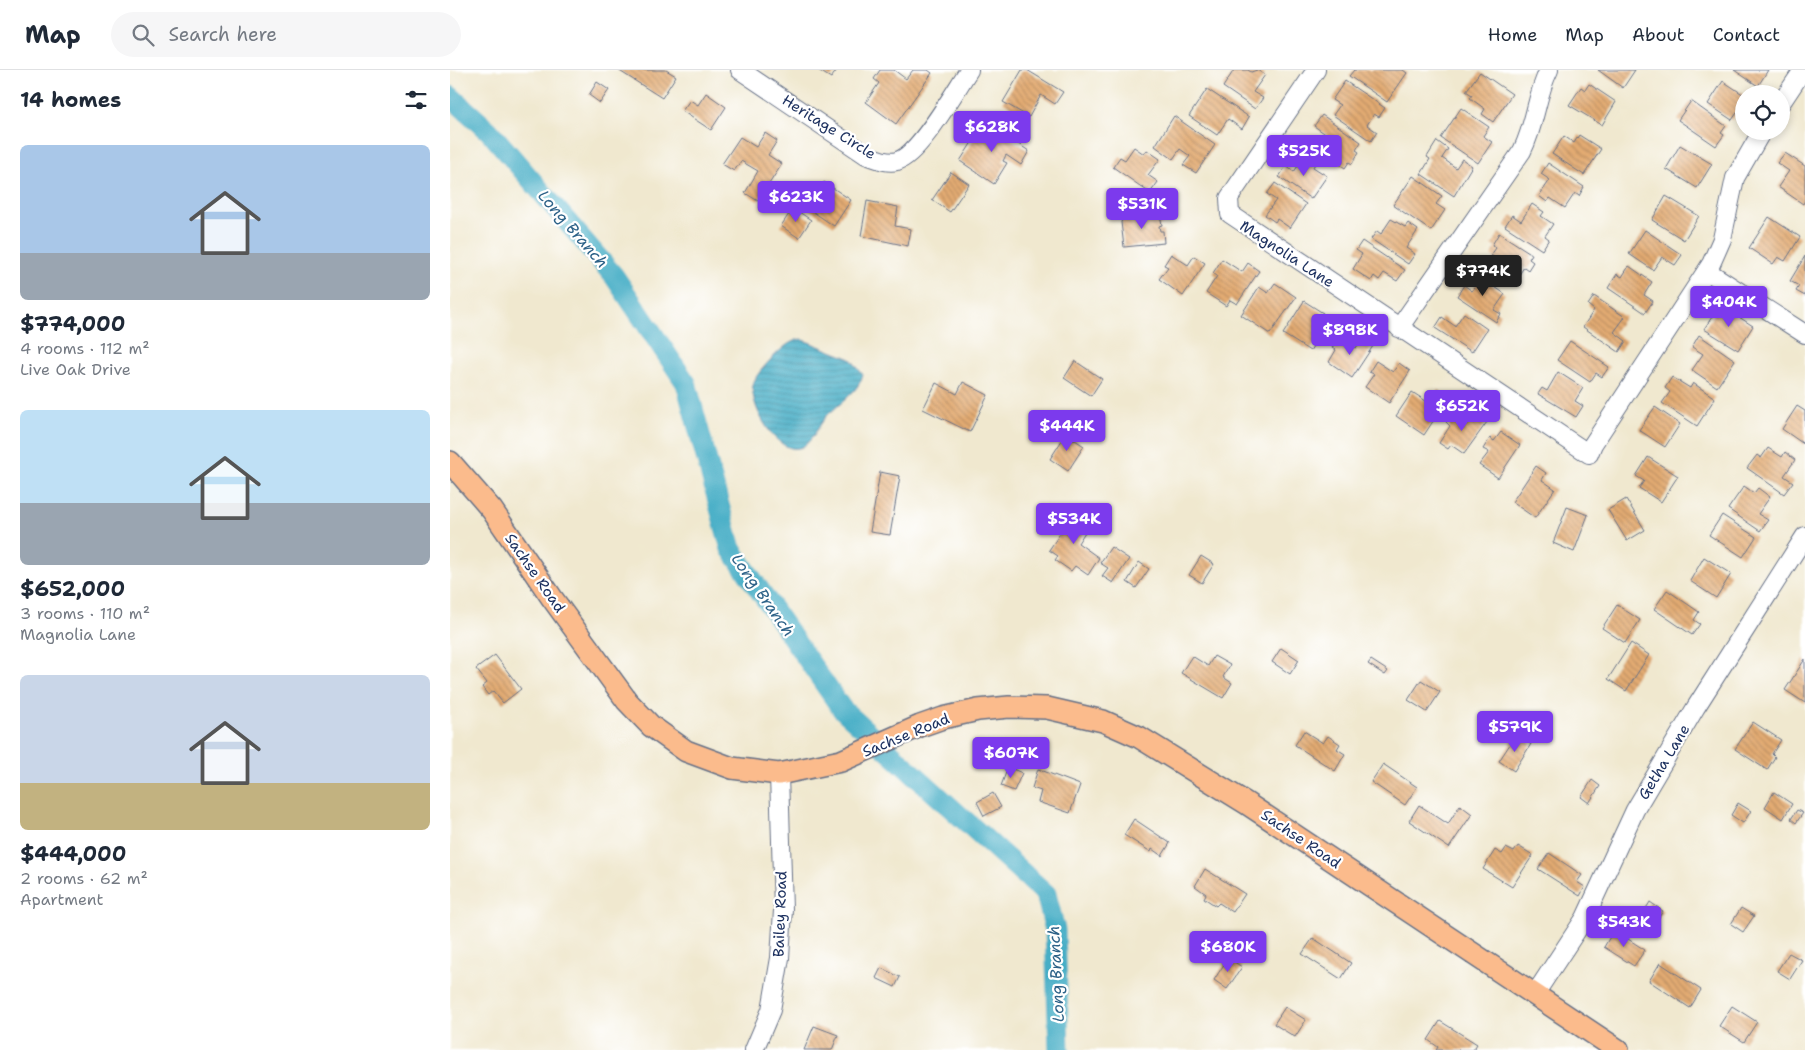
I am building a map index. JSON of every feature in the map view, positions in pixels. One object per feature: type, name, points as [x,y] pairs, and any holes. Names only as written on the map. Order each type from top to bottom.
[{"type":"main road","name":"Sachse Road","points":[[450,462],[492,510],[552,598],[627,701],[651,726],[686,751],[708,761],[732,768],[779,774],[841,762],[908,731],[944,718],[978,710],[1009,706],[1047,708],[1103,721],[1139,737],[1246,803],[1618,1050]]},
{"type":"street","name":"Heritage Circle","points":[[740,70],[866,155],[890,161],[897,161],[915,150],[969,70]]},
{"type":"street","name":"Magnolia Lane","points":[[1316,70],[1229,198],[1228,209],[1233,218],[1590,454],[1593,444],[1707,271]]},
{"type":"street","points":[[1399,328],[1522,151],[1534,123],[1543,81],[1549,70]]},
{"type":"street","points":[[1790,90],[1803,70]]},
{"type":"street","points":[[1757,140],[1735,178],[1722,239],[1707,271],[1805,334]]},
{"type":"street","name":"Getha Lane","points":[[1535,994],[1585,918],[1635,810],[1696,707],[1805,536]]},
{"type":"street","name":"Bailey Road","points":[[754,1050],[772,1010],[780,958],[783,910],[779,774]]},
{"type":"water","points":[[801,339],[851,359],[863,375],[861,381],[848,398],[826,417],[809,441],[802,447],[793,448],[784,445],[767,428],[756,405],[753,385],[758,374],[773,357],[789,343]]},
{"type":"building","points":[[618,70],[666,70],[676,76],[662,98]]},
{"type":"building","points":[[818,70],[837,70],[831,78]]},
{"type":"building","points":[[880,70],[894,70],[906,79],[913,70],[928,70],[932,73],[896,124],[866,102],[879,83],[874,79]]},
{"type":"building","points":[[1022,70],[1027,70],[1063,92],[1055,104],[1041,95],[1029,117],[1003,102]]},
{"type":"building","points":[[1234,70],[1248,70],[1251,72],[1257,70],[1265,75],[1253,92],[1263,98],[1255,109],[1223,87]]},
{"type":"building","points":[[1354,70],[1403,70],[1407,73],[1387,102],[1349,76]]},
{"type":"building","points":[[1598,70],[1635,70],[1623,88]]},
{"type":"building","points":[[1734,70],[1768,70],[1759,85]]},
{"type":"building","points":[[1480,72],[1512,94],[1493,122],[1482,114],[1485,109],[1470,98],[1472,95],[1466,91]]},
{"type":"building","points":[[1345,81],[1385,108],[1379,117],[1374,114],[1367,125],[1377,132],[1371,141],[1333,115],[1340,105],[1332,100]]},
{"type":"building","points":[[1723,81],[1735,89],[1735,116],[1732,120],[1708,104]]},
{"type":"building","points":[[597,82],[609,90],[600,103],[589,95]]},
{"type":"building","points":[[1589,84],[1616,102],[1602,125],[1569,105],[1581,87],[1585,90]]},
{"type":"building","points":[[1207,89],[1249,117],[1242,129],[1228,119],[1217,135],[1189,116]]},
{"type":"building","points":[[706,93],[726,107],[711,130],[682,111],[690,100],[698,105]]},
{"type":"building","points":[[1691,101],[1726,126],[1721,133],[1724,135],[1716,146],[1678,120]]},
{"type":"building","points":[[1461,108],[1489,127],[1483,136],[1492,142],[1478,163],[1441,138]]},
{"type":"building","points":[[1322,115],[1361,142],[1356,150],[1359,152],[1352,164],[1349,162],[1345,168],[1317,149],[1327,135],[1314,126]]},
{"type":"building","points":[[1174,116],[1215,145],[1196,173],[1183,165],[1190,156],[1180,149],[1173,159],[1155,146]]},
{"type":"building","points":[[985,122],[1029,151],[1021,165],[1006,155],[1003,161],[1007,163],[994,184],[960,161]]},
{"type":"building","points":[[765,133],[777,141],[768,155],[782,164],[758,201],[745,193],[758,171],[741,161],[734,171],[722,164],[740,137],[756,147]]},
{"type":"building","points":[[1579,135],[1601,149],[1584,175],[1552,154],[1564,136],[1574,143]]},
{"type":"building","points":[[1437,141],[1448,149],[1442,158],[1456,168],[1462,159],[1472,166],[1454,196],[1421,174],[1430,159],[1427,157]]},
{"type":"building","points":[[1680,145],[1712,164],[1697,188],[1666,169]]},
{"type":"building","points":[[1134,147],[1144,154],[1147,150],[1160,159],[1148,175],[1158,182],[1150,193],[1113,167],[1120,157],[1125,160]]},
{"type":"building","points":[[1785,153],[1805,166],[1805,200],[1803,204],[1778,187],[1789,171],[1777,163]]},
{"type":"building","points":[[1305,155],[1316,162],[1313,167],[1327,176],[1311,199],[1279,177],[1286,166],[1294,172]]},
{"type":"building","points":[[1548,163],[1584,187],[1579,196],[1575,193],[1565,208],[1550,198],[1547,202],[1539,196],[1550,180],[1541,174]]},
{"type":"building","points":[[951,172],[969,184],[950,212],[932,200]]},
{"type":"building","points":[[1413,176],[1442,196],[1436,204],[1445,210],[1431,231],[1393,205]]},
{"type":"building","points":[[824,182],[851,200],[834,226],[797,201],[804,191],[814,198]]},
{"type":"building","points":[[1275,183],[1306,204],[1290,228],[1277,219],[1275,222],[1265,215],[1276,200],[1267,194]]},
{"type":"building","points":[[1666,196],[1699,216],[1684,240],[1652,220]]},
{"type":"building","points":[[867,201],[898,207],[895,226],[911,229],[908,246],[861,236]]},
{"type":"building","points":[[1532,204],[1544,212],[1541,216],[1553,224],[1545,236],[1549,239],[1542,250],[1505,226],[1512,215],[1521,221]]},
{"type":"building","points":[[793,208],[811,220],[799,238],[781,226]]},
{"type":"building","points":[[1126,214],[1134,217],[1160,214],[1162,225],[1159,226],[1160,231],[1163,231],[1164,243],[1124,247],[1121,222]]},
{"type":"building","points":[[1769,217],[1800,237],[1785,261],[1778,257],[1773,264],[1749,248]]},
{"type":"building","points":[[1391,219],[1405,227],[1408,223],[1418,230],[1406,248],[1415,254],[1408,264],[1371,239],[1377,231],[1381,234]]},
{"type":"building","points":[[1645,230],[1682,255],[1675,265],[1662,257],[1653,270],[1629,254]]},
{"type":"building","points":[[1499,233],[1532,254],[1529,259],[1533,262],[1528,270],[1524,267],[1517,278],[1492,263],[1495,258],[1491,255],[1496,248],[1492,245]]},
{"type":"building","points":[[1362,241],[1405,270],[1397,281],[1384,273],[1379,280],[1374,276],[1371,281],[1353,269],[1362,254],[1356,250]]},
{"type":"building","points":[[1171,254],[1188,265],[1194,256],[1205,263],[1183,296],[1159,279],[1168,267],[1164,265]]},
{"type":"building","points":[[1805,256],[1805,296],[1796,291],[1799,286],[1790,281]]},
{"type":"building","points":[[1222,259],[1242,272],[1248,263],[1259,271],[1237,304],[1230,300],[1226,306],[1206,293],[1217,276],[1213,273]]},
{"type":"building","points":[[1629,266],[1652,282],[1644,295],[1653,301],[1645,313],[1608,288],[1617,274],[1622,277]]},
{"type":"building","points":[[1484,274],[1494,281],[1492,285],[1505,294],[1494,310],[1501,314],[1496,322],[1457,296],[1464,285],[1472,291]]},
{"type":"building","points":[[1275,283],[1296,297],[1270,334],[1241,315],[1259,287],[1268,293]]},
{"type":"building","points":[[1594,296],[1625,317],[1614,332],[1626,341],[1619,352],[1583,327],[1594,310],[1588,305]]},
{"type":"building","points":[[1304,301],[1323,313],[1316,323],[1324,328],[1310,351],[1283,334]]},
{"type":"building","points":[[1720,305],[1753,326],[1738,350],[1704,329]]},
{"type":"building","points":[[1464,313],[1487,329],[1472,352],[1435,328],[1442,317],[1455,326]]},
{"type":"building","points":[[1699,335],[1735,360],[1717,387],[1692,370],[1703,354],[1692,347]]},
{"type":"building","points":[[1339,337],[1356,348],[1362,339],[1373,346],[1352,378],[1329,362],[1336,350],[1332,347]]},
{"type":"building","points":[[1570,341],[1609,367],[1602,377],[1596,373],[1590,382],[1557,360]]},
{"type":"building","points":[[1075,361],[1102,379],[1091,396],[1064,378]]},
{"type":"building","points":[[1376,361],[1393,372],[1399,363],[1410,371],[1389,403],[1365,387],[1374,374],[1369,372]]},
{"type":"building","points":[[1558,372],[1583,388],[1575,401],[1583,406],[1576,417],[1538,394],[1542,388],[1547,391]]},
{"type":"building","points":[[1672,377],[1690,388],[1693,383],[1715,398],[1697,426],[1662,403],[1670,392],[1665,388]]},
{"type":"building","points":[[963,382],[988,395],[970,432],[923,409],[936,383],[957,394]]},
{"type":"building","points":[[1438,390],[1449,397],[1424,435],[1396,416],[1412,392],[1429,403]]},
{"type":"building","points":[[1797,406],[1805,411],[1805,445],[1782,429]]},
{"type":"building","points":[[1655,407],[1680,424],[1665,447],[1639,430]]},
{"type":"building","points":[[1453,412],[1469,423],[1476,414],[1487,422],[1464,454],[1451,445],[1448,449],[1439,443],[1450,426],[1446,422]]},
{"type":"building","points":[[1501,432],[1520,445],[1498,478],[1479,465],[1489,452],[1483,449],[1490,438],[1494,441]]},
{"type":"building","points":[[1066,434],[1084,446],[1068,471],[1050,459]]},
{"type":"building","points":[[1768,448],[1782,457],[1785,452],[1795,460],[1784,476],[1793,482],[1784,494],[1747,468],[1757,455],[1761,458]]},
{"type":"building","points":[[1648,457],[1678,476],[1661,502],[1639,488],[1644,481],[1636,476]]},
{"type":"building","points":[[1536,466],[1546,473],[1542,480],[1555,489],[1535,518],[1512,502]]},
{"type":"building","points":[[880,472],[900,476],[890,535],[870,532]]},
{"type":"building","points":[[1744,486],[1754,493],[1758,488],[1770,497],[1758,514],[1768,520],[1760,531],[1728,509]]},
{"type":"building","points":[[1626,499],[1645,530],[1627,541],[1608,510]]},
{"type":"building","points":[[1567,507],[1588,515],[1574,552],[1553,543]]},
{"type":"building","points":[[1076,510],[1092,521],[1078,543],[1099,558],[1088,575],[1075,566],[1071,571],[1055,560],[1058,556],[1049,550]]},
{"type":"building","points":[[1722,515],[1756,537],[1743,557],[1709,535]]},
{"type":"building","points":[[1111,547],[1129,559],[1113,583],[1102,576],[1108,568],[1100,563]]},
{"type":"building","points":[[1201,556],[1214,564],[1202,583],[1189,575]]},
{"type":"building","points":[[1704,557],[1731,574],[1716,598],[1690,581]]},
{"type":"building","points":[[1139,562],[1149,569],[1136,588],[1127,582]]},
{"type":"building","points":[[1667,590],[1699,612],[1694,620],[1700,624],[1692,635],[1654,609]]},
{"type":"building","points":[[1617,605],[1640,620],[1625,643],[1602,628]]},
{"type":"building","points":[[1631,643],[1649,655],[1626,691],[1608,679]]},
{"type":"building","points":[[1281,648],[1299,660],[1290,674],[1272,662]]},
{"type":"building","points":[[495,655],[521,689],[503,703],[493,691],[488,695],[482,687],[487,683],[476,669]]},
{"type":"building","points":[[1192,656],[1208,666],[1214,656],[1230,665],[1223,677],[1232,683],[1223,698],[1181,673]]},
{"type":"building","points":[[1805,659],[1805,703],[1785,690]]},
{"type":"building","points":[[1371,660],[1388,671],[1385,675],[1368,664]]},
{"type":"building","points":[[1421,680],[1440,692],[1427,712],[1408,700]]},
{"type":"building","points":[[1753,722],[1781,740],[1772,754],[1775,757],[1767,770],[1735,749]]},
{"type":"building","points":[[1304,731],[1323,743],[1328,736],[1340,744],[1337,749],[1345,754],[1335,771],[1295,745]]},
{"type":"building","points":[[1516,735],[1531,744],[1514,771],[1499,761]]},
{"type":"building","points":[[1383,764],[1417,787],[1405,805],[1371,782]]},
{"type":"building","points":[[1008,767],[1022,773],[1014,791],[1001,786]]},
{"type":"building","points":[[1038,769],[1080,785],[1070,813],[1038,802],[1041,791],[1032,788]]},
{"type":"building","points":[[1592,780],[1600,786],[1589,803],[1581,797]]},
{"type":"building","points":[[1774,792],[1792,804],[1783,819],[1765,807]]},
{"type":"building","points":[[993,793],[1001,807],[984,816],[977,802]]},
{"type":"building","points":[[1738,803],[1751,811],[1743,823],[1731,815]]},
{"type":"building","points":[[1419,805],[1448,824],[1460,805],[1472,814],[1449,848],[1409,821]]},
{"type":"building","points":[[1797,810],[1803,813],[1796,823],[1791,819]]},
{"type":"building","points":[[1134,819],[1170,843],[1162,856],[1152,849],[1151,852],[1124,835]]},
{"type":"building","points":[[1518,846],[1533,855],[1512,887],[1483,869],[1495,850],[1502,854],[1506,848],[1514,852]]},
{"type":"building","points":[[1549,853],[1582,875],[1577,882],[1585,887],[1580,896],[1538,869]]},
{"type":"building","points":[[1205,869],[1245,894],[1233,912],[1219,903],[1216,906],[1204,898],[1206,894],[1195,886]]},
{"type":"building","points":[[1650,902],[1663,911],[1653,926],[1640,918]]},
{"type":"building","points":[[1741,908],[1754,916],[1743,932],[1731,924]]},
{"type":"building","points":[[1614,930],[1645,950],[1634,966],[1604,947]]},
{"type":"building","points":[[1313,938],[1351,963],[1341,979],[1302,954]]},
{"type":"building","points":[[1789,953],[1802,960],[1790,979],[1777,971]]},
{"type":"building","points":[[1228,958],[1242,967],[1227,989],[1214,980]]},
{"type":"building","points":[[1660,963],[1701,990],[1690,1008],[1649,981]]},
{"type":"building","points":[[881,968],[900,977],[895,987],[876,978]]},
{"type":"building","points":[[1732,1006],[1757,1022],[1744,1042],[1719,1026]]},
{"type":"building","points":[[1285,1007],[1306,1020],[1295,1037],[1274,1024]]},
{"type":"building","points":[[1440,1021],[1477,1044],[1473,1050],[1436,1050],[1438,1047],[1428,1040]]},
{"type":"building","points":[[814,1026],[838,1035],[832,1050],[804,1050]]},
{"type":"waterway","name":"Long Branch","points":[[450,96],[489,131],[614,276],[686,383],[731,549],[842,709],[1046,894],[1055,930],[1059,1050]]}]
